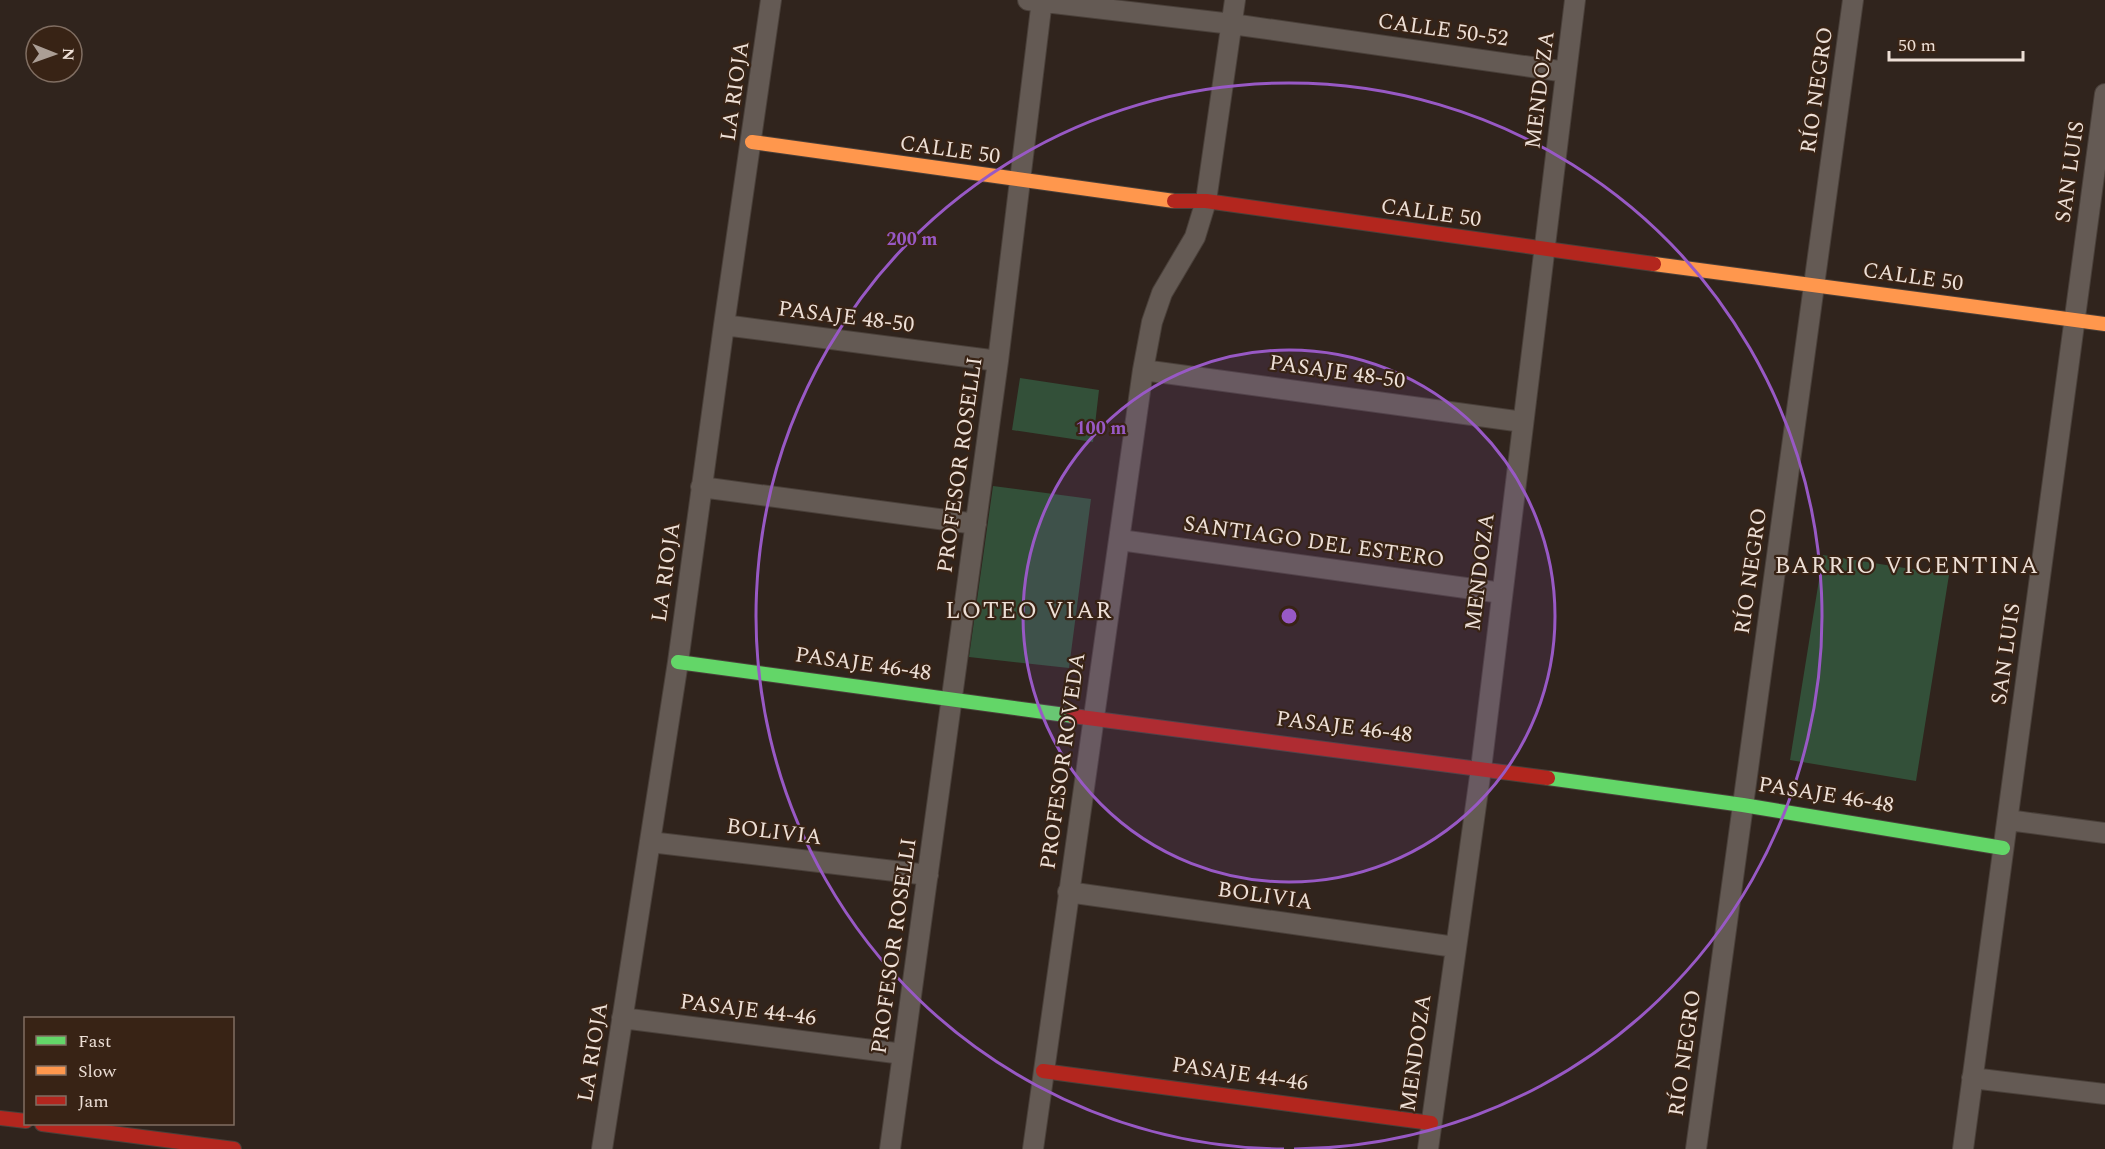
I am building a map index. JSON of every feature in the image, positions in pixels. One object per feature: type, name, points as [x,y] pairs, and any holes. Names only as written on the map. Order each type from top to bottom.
[{"type":"street","name":"LA RIOJA","points":[[602,1149],[678,663],[771,0]]},
{"type":"street","name":"PROFESOR ROVEDA","points":[[1033,1149],[1143,370],[1152,322],[1162,293],[1195,237],[1206,201],[1235,0]]},
{"type":"street","name":"MENDOZA","points":[[1428,1149],[1481,769],[1575,0]]},
{"type":"street","name":"RÍO NEGRO","points":[[1696,1149],[1853,0]]},
{"type":"street","name":"CALLE 50-52","points":[[1037,1],[1232,24],[1566,72]]},
{"type":"street","name":"PROFESOR ROSELLI","points":[[890,1149],[1021,182],[1037,1]]},
{"type":"street","name":"SAN LUIS","points":[[1963,1149],[2105,94]]},
{"type":"street","name":"CALLE 50","points":[[752,142],[1021,182],[1164,201],[1206,201],[1546,250],[2105,324]]},
{"type":"street","name":"PASAJE 48-50","points":[[724,325],[998,361]]},
{"type":"street","name":"PASAJE 48-50","points":[[1143,370],[1523,422]]},
{"type":"street","points":[[701,487],[976,524]]},
{"type":"street","name":"SANTIAGO DEL ESTERO","points":[[1120,540],[1502,593]]},
{"type":"street","name":"PASAJE 46-48","points":[[678,663],[1481,769],[1743,806],[2003,848]]},
{"type":"street","points":[[2008,820],[2105,833]]},
{"type":"street","name":"BOLIVIA","points":[[650,842],[928,875]]},
{"type":"street","name":"BOLIVIA","points":[[1068,892],[1455,947]]},
{"type":"street","name":"PASAJE 44-46","points":[[622,1018],[903,1054]]},
{"type":"street","name":"PASAJE 44-46","points":[[1043,1071],[1431,1124]]},
{"type":"street","points":[[1972,1078],[2105,1094]]},
{"type":"street","points":[[0,1118],[24,1121]]},
{"type":"street","points":[[50,1125],[234,1149]]},
{"type":"green space","points":[[1020,378],[1099,390],[1093,442],[1012,430]]},
{"type":"green space","points":[[993,486],[1091,499],[1069,668],[969,657]]},
{"type":"green space","points":[[1823,555],[1949,575],[1916,781],[1790,760]]},
{"type":"traffic: fast","points":[[678,662],[1073,716]]},
{"type":"traffic: fast","points":[[1548,778],[1743,805],[2003,848]]},
{"type":"traffic: slow","points":[[752,142],[1174,201]]},
{"type":"traffic: slow","points":[[1654,264],[2105,324]]},
{"type":"traffic: jam","points":[[1174,201],[1206,201],[1654,264]]},
{"type":"traffic: jam","points":[[1073,716],[1548,778]]},
{"type":"traffic: jam","points":[[1043,1071],[1431,1123]]},
{"type":"traffic: jam","points":[[0,1118],[24,1121]]},
{"type":"traffic: jam","points":[[50,1125],[234,1149]]},
{"type":"district","name":"BARRIO VICENTINA","points":[[1907,566]]},
{"type":"district","name":"LOTEO VIAR","points":[[1029,611]]}]
